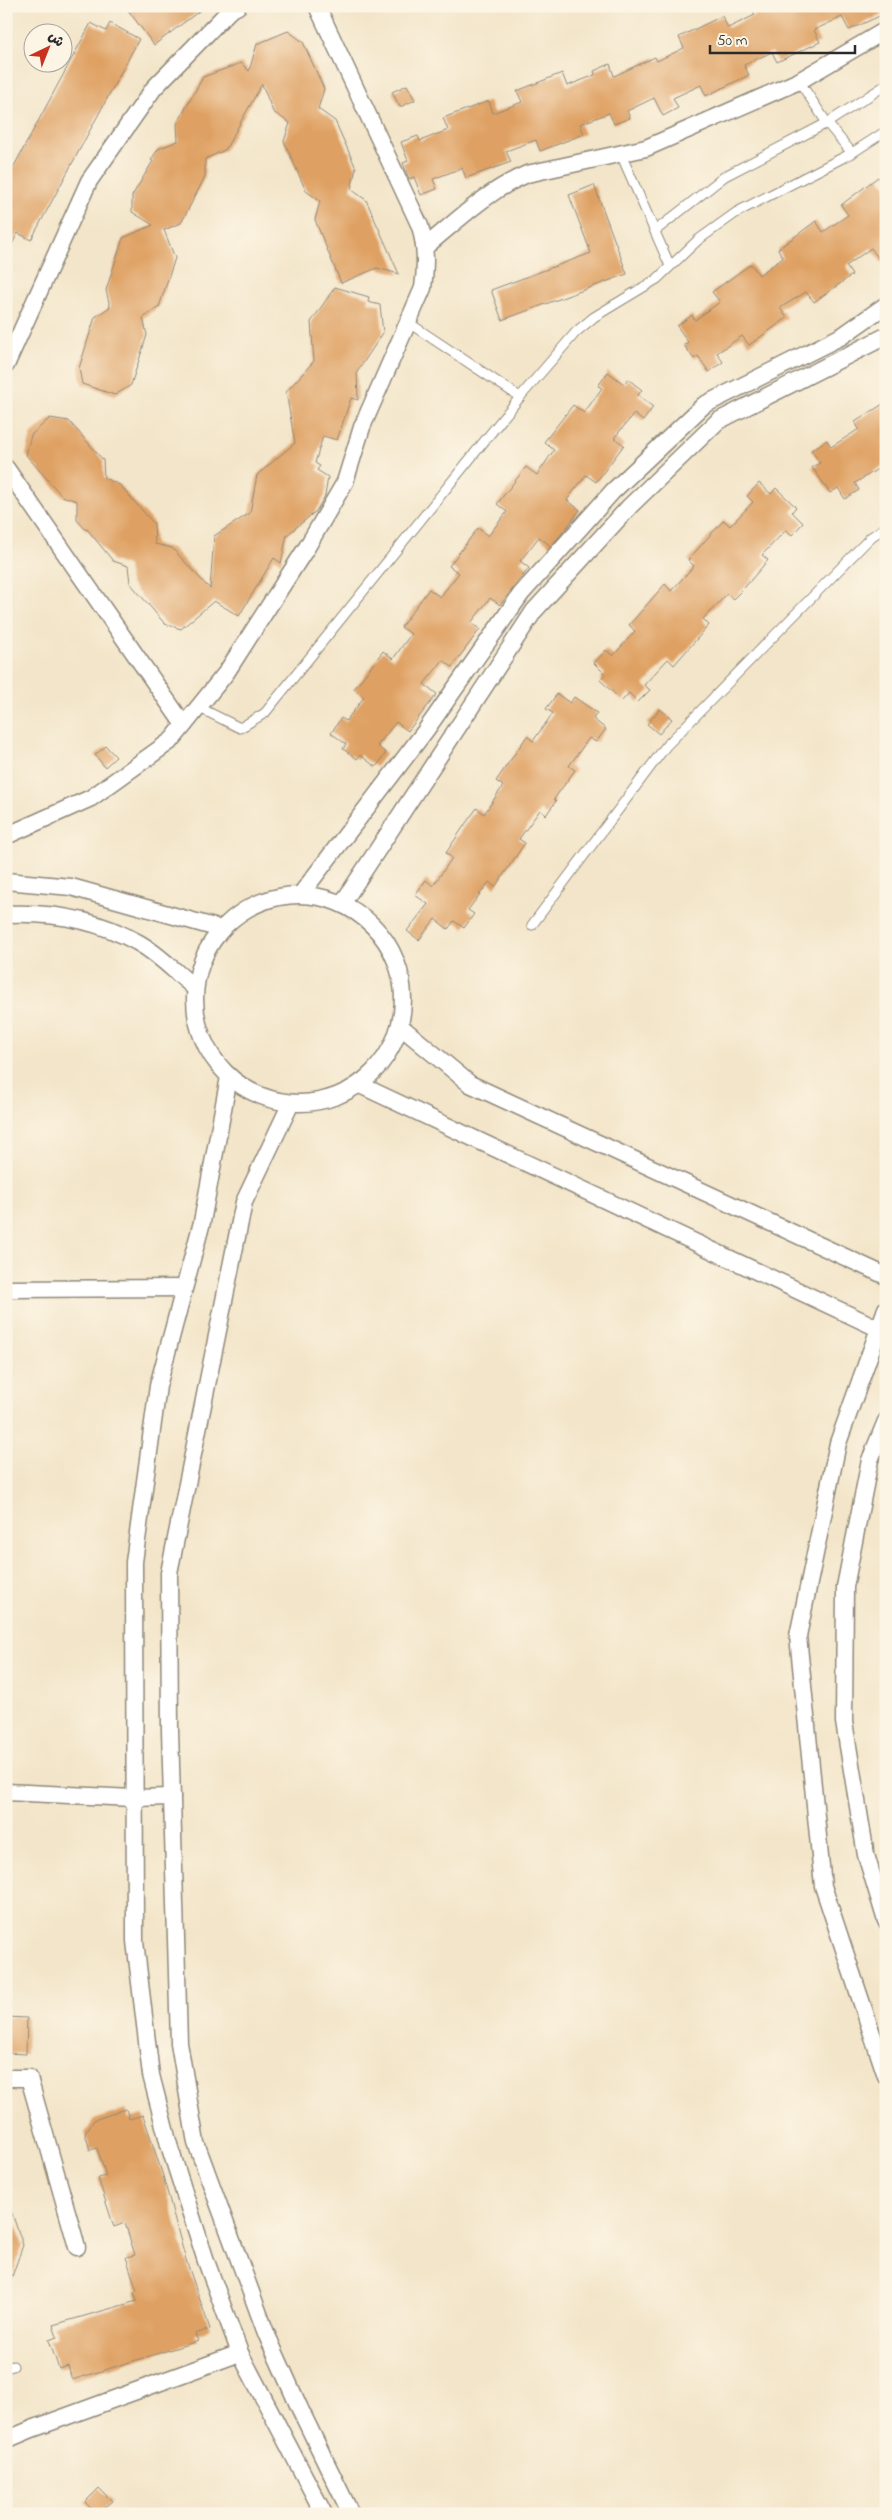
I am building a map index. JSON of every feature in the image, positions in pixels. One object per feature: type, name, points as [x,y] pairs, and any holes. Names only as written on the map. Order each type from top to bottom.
[{"type":"street","points":[[6,365],[89,181],[154,88],[230,10],[238,6]]},
{"type":"street","points":[[6,836],[90,798],[172,740],[226,673],[307,547],[345,482],[362,427],[423,288],[426,265],[425,247],[420,226],[317,6]]},
{"type":"street","points":[[425,247],[479,201],[513,180],[527,174],[620,152],[646,148],[799,81],[886,30]]},
{"type":"street","points":[[301,894],[426,730],[521,594],[613,491],[704,405],[842,336],[886,305]]},
{"type":"street","points":[[342,904],[534,611],[630,506],[718,421],[886,336]]},
{"type":"street","points":[[6,468],[184,725]]},
{"type":"street","points":[[6,881],[71,887],[221,929]]},
{"type":"street","points":[[301,894],[342,904],[372,924],[394,954],[403,990],[400,1026],[385,1059],[360,1084],[327,1100],[291,1103],[258,1095],[229,1077],[208,1051],[205,1044],[196,1021],[194,988],[203,956],[221,929],[244,910],[271,898],[301,894]]},
{"type":"street","points":[[6,914],[38,913],[75,918],[104,927],[138,943],[194,988]]},
{"type":"street","points":[[400,1026],[470,1084],[886,1276]]},
{"type":"street","points":[[229,1077],[202,1222],[158,1386],[134,1562],[136,1731],[133,1798],[135,1941],[151,2075],[169,2145],[206,2261],[240,2353],[324,2514]]},
{"type":"street","points":[[360,1084],[882,1330]]},
{"type":"street","points":[[291,1103],[244,1202],[169,1573],[172,1797],[179,2043],[196,2143],[266,2333],[300,2409],[351,2514]]},
{"type":"street","points":[[6,1288],[184,1288]]},
{"type":"street","points":[[886,1309],[882,1330],[838,1443],[798,1636],[823,1886],[886,2076]]},
{"type":"street","points":[[886,1421],[870,1460],[845,1587],[844,1722],[866,1854],[886,1921]]},
{"type":"street","points":[[6,1792],[133,1798],[172,1797]]},
{"type":"street","points":[[6,2078],[29,2078],[77,2247]]},
{"type":"street","points":[[6,2440],[41,2425],[240,2353]]},
{"type":"lane","points":[[799,81],[826,123],[852,154]]},
{"type":"lane","points":[[655,231],[725,176],[826,123],[886,85]]},
{"type":"lane","points":[[198,707],[240,728],[265,713],[567,340],[585,324],[641,289],[698,240],[736,212],[852,154],[886,131]]},
{"type":"lane","points":[[620,152],[670,266]]},
{"type":"lane","points":[[409,323],[520,397]]},
{"type":"lane","points":[[532,925],[666,746],[871,537],[886,527]]},
{"type":"building","points":[[125,6],[206,6],[154,45]]},
{"type":"building","points":[[751,6],[886,6],[886,13],[849,30],[842,17],[814,30],[820,42],[777,62],[772,52],[744,65],[749,75],[706,96],[701,85],[673,98],[678,108],[663,116],[654,98],[627,111],[630,118],[614,124],[609,113],[580,124],[584,134],[540,151],[536,140],[506,151],[511,162],[466,178],[462,168],[433,179],[437,189],[421,195],[414,177],[409,179],[403,163],[408,161],[401,142],[418,136],[420,141],[448,130],[443,118],[489,101],[493,113],[522,102],[517,91],[562,73],[567,86],[595,75],[594,71],[610,64],[614,76],[655,57],[657,61],[684,48],[679,37],[722,16],[728,28],[755,15]]},
{"type":"building","points":[[91,23],[106,31],[110,23],[139,39],[31,240],[18,233],[6,256],[6,181],[65,72],[72,72],[72,58]]},
{"type":"building","points":[[288,31],[303,42],[324,89],[318,109],[335,121],[356,168],[351,189],[366,200],[399,274],[377,268],[341,283],[315,220],[320,201],[306,191],[284,141],[290,123],[273,112],[262,84],[225,150],[205,159],[205,177],[181,223],[164,230],[175,258],[159,307],[143,318],[147,335],[131,385],[115,395],[82,384],[79,368],[95,317],[110,307],[106,290],[123,238],[153,225],[132,212],[132,196],[153,161],[151,160],[158,149],[178,141],[177,124],[203,77],[241,63],[249,71],[257,44]]},
{"type":"building","points":[[407,85],[415,100],[400,107],[392,92]]},
{"type":"building","points":[[878,177],[886,186],[886,269],[871,248],[846,266],[852,275],[814,302],[806,292],[780,308],[787,318],[749,345],[742,336],[717,353],[723,362],[709,372],[698,356],[694,359],[684,345],[688,342],[677,326],[692,315],[695,320],[720,302],[712,292],[751,264],[759,275],[783,258],[778,249],[816,221],[823,232],[848,215],[841,205]]},
{"type":"building","points":[[594,185],[627,274],[502,320],[491,290],[591,253],[569,195]]},
{"type":"building","points":[[335,287],[369,297],[368,302],[380,305],[383,333],[357,372],[358,400],[351,398],[337,440],[323,436],[315,463],[320,466],[317,470],[328,477],[325,496],[316,511],[287,535],[281,563],[274,558],[239,616],[214,601],[181,629],[165,624],[130,583],[128,566],[113,561],[87,529],[77,520],[77,501],[62,496],[26,455],[31,435],[50,418],[69,421],[103,460],[104,478],[120,485],[154,524],[155,544],[172,548],[210,589],[214,536],[250,513],[257,475],[295,443],[286,392],[314,361],[311,322]]},
{"type":"building","points":[[608,372],[624,384],[628,379],[642,390],[638,395],[653,407],[643,421],[634,414],[614,438],[624,445],[596,482],[586,475],[567,500],[580,510],[564,531],[551,546],[539,537],[520,561],[529,568],[500,605],[490,598],[471,623],[480,629],[452,667],[443,660],[424,684],[437,694],[408,731],[396,722],[377,746],[386,753],[376,767],[360,755],[357,759],[343,749],[346,744],[331,733],[341,718],[346,721],[364,697],[354,689],[383,651],[393,659],[411,634],[401,627],[429,589],[440,597],[459,573],[449,566],[478,528],[488,536],[507,512],[497,504],[526,467],[537,475],[554,450],[544,442],[573,405],[584,413],[602,388],[598,386]]},
{"type":"building","points":[[886,402],[886,464],[855,483],[859,490],[845,499],[838,488],[830,493],[812,467],[820,463],[811,450],[827,440],[831,447],[859,429],[855,422]]},
{"type":"building","points":[[759,483],[771,494],[776,488],[796,507],[792,512],[803,523],[792,535],[786,530],[762,555],[768,560],[745,587],[733,599],[727,594],[703,619],[709,625],[674,665],[668,659],[644,685],[650,690],[638,702],[629,693],[622,701],[600,680],[605,674],[594,663],[606,650],[613,656],[635,631],[629,625],[665,584],[671,591],[694,566],[688,560],[724,520],[730,526],[753,502],[747,496]]},
{"type":"building","points":[[557,694],[570,703],[574,697],[597,713],[593,719],[606,729],[596,742],[589,738],[569,766],[575,770],[554,799],[556,801],[546,815],[540,810],[519,839],[525,843],[495,887],[489,882],[468,910],[474,914],[464,928],[454,921],[448,929],[435,919],[419,940],[407,931],[428,904],[415,895],[426,880],[433,886],[452,858],[446,853],[477,808],[484,814],[503,786],[496,781],[527,736],[533,741],[553,713],[546,709]]},
{"type":"building","points":[[660,709],[672,719],[659,734],[647,724]]},
{"type":"building","points":[[106,746],[116,757],[105,767],[95,755]]},
{"type":"building","points":[[6,2017],[27,2018],[26,2054],[6,2053]]},
{"type":"building","points":[[126,2109],[129,2119],[143,2115],[163,2176],[185,2257],[210,2329],[195,2334],[198,2341],[72,2380],[68,2366],[59,2369],[49,2340],[57,2337],[53,2325],[137,2301],[134,2292],[137,2291],[126,2257],[135,2255],[125,2223],[114,2227],[98,2178],[106,2176],[97,2148],[90,2150],[85,2133],[94,2120]]},
{"type":"building","points":[[6,2205],[9,2205],[23,2245],[9,2285],[6,2285]]},
{"type":"building","points":[[99,2488],[112,2501],[96,2514],[85,2502]]}]
